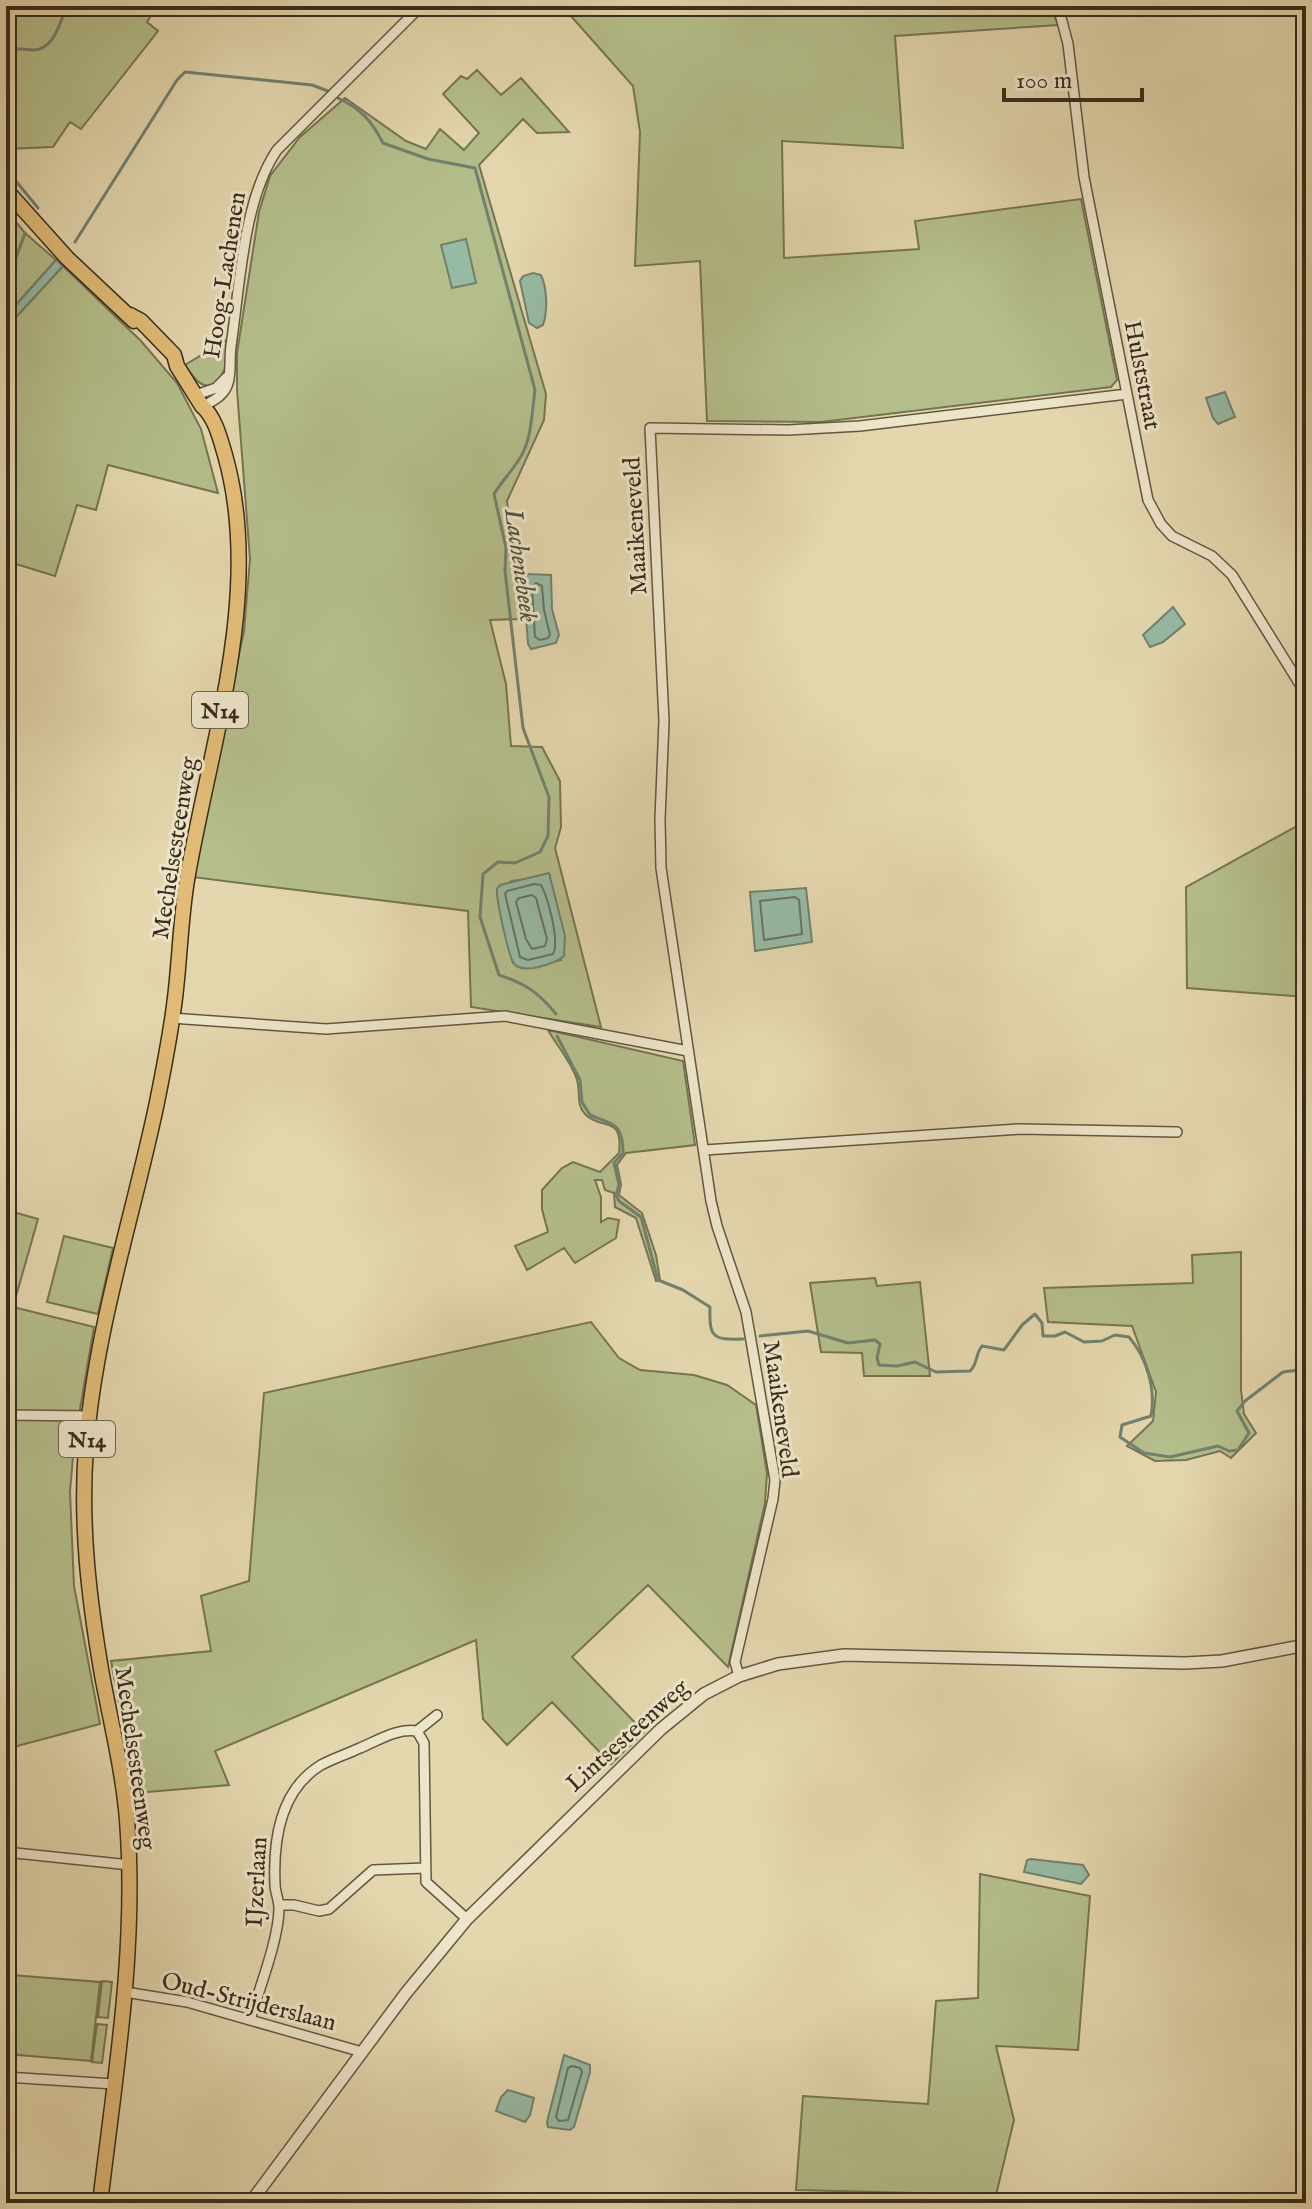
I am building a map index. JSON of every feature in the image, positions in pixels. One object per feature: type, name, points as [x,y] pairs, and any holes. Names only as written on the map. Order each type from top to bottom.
[{"type":"main road","name":"Mechelsesteenweg","points":[[6,190],[67,258],[130,315],[168,362],[177,366],[199,401],[200,414],[224,488],[228,525],[225,632],[176,896],[171,1018],[156,1106],[94,1371],[86,1446],[87,1565],[93,1620],[122,1780],[131,1908],[125,1992],[100,2203]]},
{"type":"street","name":"Hoog-Lachenen","points":[[199,401],[225,390],[253,205],[269,163],[277,150],[421,6]]},
{"type":"street","name":"Hulststraat","points":[[1058,6],[1068,44],[1084,177],[1148,500],[1161,524],[1172,536],[1212,556],[1232,575],[1306,694]]},
{"type":"street","name":"Maaikeneveld","points":[[739,1676],[735,1662],[775,1480],[746,1312],[717,1226],[661,868],[664,721],[650,428],[788,430],[860,426],[1127,394]]},
{"type":"street","points":[[171,1018],[326,1029],[490,1015],[535,1020],[688,1051]]},
{"type":"street","points":[[705,1150],[1020,1129],[1177,1132]]},
{"type":"street","points":[[6,1415],[91,1416]]},
{"type":"street","name":"Lintsesteenweg","points":[[250,2203],[434,1957],[467,1919],[683,1708],[739,1676],[778,1664],[844,1655],[1185,1663],[1234,1659],[1306,1645]]},
{"type":"street","name":"IJzerlaan","points":[[250,2020],[273,1939],[279,1905],[275,1881],[276,1837],[286,1806],[300,1783],[334,1759],[393,1733],[406,1729],[417,1731],[437,1715]]},
{"type":"street","points":[[417,1731],[424,1743],[426,1882],[467,1919]]},
{"type":"street","points":[[6,1852],[130,1865]]},
{"type":"street","points":[[279,1905],[319,1911],[329,1909],[373,1870],[425,1868]]},
{"type":"street","name":"Oud-Strijderslaan","points":[[125,1992],[187,2002],[362,2052]]},
{"type":"street","points":[[6,2077],[114,2084]]},
{"type":"shaded area","points":[[6,6],[157,6],[147,22],[158,31],[81,129],[70,122],[53,147],[6,149]]},
{"type":"shaded area","points":[[562,6],[1051,6],[1058,25],[895,36],[903,148],[782,141],[784,258],[919,249],[915,221],[1081,199],[1117,380],[1111,387],[821,422],[707,421],[700,261],[635,266],[640,132],[633,86]]},
{"type":"shaded area","points":[[477,70],[501,95],[521,78],[569,132],[537,133],[523,119],[479,165],[546,394],[544,420],[507,501],[520,619],[490,620],[506,684],[511,746],[542,747],[560,781],[561,827],[555,848],[601,1027],[471,1007],[468,911],[192,877],[244,631],[250,559],[237,353],[259,212],[270,176],[300,137],[345,98],[406,141],[426,149],[440,129],[464,150],[479,133],[443,94],[461,76],[467,79]],"holes":[[[550,876],[562,926],[561,960],[528,968],[513,963],[497,889],[512,881]]]},
{"type":"shaded area","points":[[6,210],[25,233],[56,260],[6,316]]},
{"type":"shaded area","points":[[63,266],[141,341],[177,383],[201,429],[218,493],[108,465],[96,510],[77,505],[55,576],[6,561],[6,328]]},
{"type":"shaded area","points":[[226,340],[227,359],[221,376],[213,386],[200,383],[185,365]]},
{"type":"shaded area","points":[[1306,821],[1306,997],[1187,988],[1186,887]]},
{"type":"shaded area","points":[[548,1030],[683,1061],[695,1145],[626,1153],[617,1165],[621,1184],[619,1195],[642,1213],[656,1255],[660,1280],[656,1281],[636,1218],[615,1207],[614,1193],[605,1190],[602,1180],[595,1180],[601,1197],[601,1222],[608,1218],[619,1220],[616,1238],[575,1263],[564,1248],[527,1270],[515,1246],[548,1232],[542,1209],[542,1190],[562,1168],[573,1162],[600,1172],[619,1153],[615,1129],[583,1112],[575,1074]]},
{"type":"shaded area","points":[[6,1210],[38,1219],[13,1307],[94,1327],[79,1415],[6,1412]]},
{"type":"shaded area","points":[[64,1236],[113,1248],[98,1314],[47,1302]]},
{"type":"shaded area","points":[[1241,1252],[1241,1390],[1244,1414],[1256,1433],[1231,1458],[1220,1451],[1186,1460],[1155,1461],[1127,1446],[1153,1421],[1156,1392],[1132,1326],[1048,1322],[1044,1288],[1193,1283],[1192,1255]]},
{"type":"shaded area","points":[[875,1278],[877,1286],[920,1282],[930,1376],[864,1376],[862,1353],[821,1352],[810,1283]]},
{"type":"shaded area","points":[[591,1322],[619,1358],[640,1370],[694,1375],[727,1385],[756,1405],[767,1473],[765,1503],[728,1667],[648,1585],[572,1657],[644,1732],[611,1764],[552,1702],[507,1745],[483,1719],[476,1640],[215,1751],[229,1785],[136,1793],[111,1661],[211,1651],[201,1596],[249,1581],[264,1393]]},
{"type":"shaded area","points":[[6,1419],[76,1420],[70,1492],[74,1586],[100,1724],[6,1749]]},
{"type":"shaded area","points":[[980,1874],[1090,1896],[1078,2050],[996,2046],[1014,2120],[996,2195],[796,2190],[803,2096],[928,2104],[936,2001],[978,1998]]},
{"type":"shaded area","points":[[11,1975],[100,1982],[91,2061],[6,2054]]},
{"type":"shaded area","points":[[102,1981],[112,1982],[108,2018],[98,2017]]},
{"type":"shaded area","points":[[97,2024],[107,2025],[102,2063],[92,2062]]},
{"type":"water","points":[[466,239],[476,283],[452,288],[441,245]]},
{"type":"water","points":[[56,260],[63,266],[6,328],[6,316]]},
{"type":"water","points":[[533,273],[541,275],[545,286],[546,313],[543,325],[537,328],[529,323],[520,281],[523,276]]},
{"type":"water","points":[[1225,392],[1235,417],[1218,424],[1206,398]]},
{"type":"water","points":[[526,574],[551,575],[552,609],[559,635],[556,643],[531,649],[528,644],[523,577]]},
{"type":"water","points":[[1173,607],[1185,624],[1163,642],[1150,647],[1143,635]]},
{"type":"water","points":[[549,873],[565,936],[564,956],[546,965],[523,968],[517,966],[511,957],[497,889],[500,885]]},
{"type":"water","points":[[806,888],[812,942],[755,951],[750,892]]},
{"type":"water","points":[[1027,1860],[1083,1865],[1089,1875],[1081,1884],[1024,1872]]},
{"type":"water","points":[[564,2055],[590,2065],[574,2127],[570,2130],[548,2127],[547,2122]]},
{"type":"water","points":[[508,2090],[534,2098],[525,2122],[496,2111],[501,2097]]},
{"type":"waterway","points":[[6,49],[33,50],[46,45],[55,34],[67,6]]},
{"type":"waterway","name":"Lachenebeek","points":[[75,242],[185,72],[312,85],[328,91]]},
{"type":"waterway","name":"Lachenebeek","points":[[338,98],[365,116],[383,143],[428,159],[475,168],[535,390],[524,450],[494,494],[506,548],[505,571],[523,728],[549,797],[548,836],[540,852],[515,863],[498,862],[483,874],[480,917],[499,975],[531,990],[556,1014]]},
{"type":"waterway","points":[[6,169],[38,208]]},
{"type":"waterway","points":[[13,311],[13,266],[25,233]]},
{"type":"waterway","name":"Lachenebeek","points":[[557,1036],[580,1080],[582,1102],[590,1115],[619,1130],[623,1153],[614,1163],[619,1185],[616,1195],[619,1201],[641,1217],[658,1280],[683,1290],[710,1307],[715,1335],[725,1339],[743,1339]]},
{"type":"waterway","name":"Lachenebeek","points":[[760,1336],[808,1331],[848,1343],[875,1340],[880,1344],[879,1365],[897,1366],[915,1362],[936,1372],[970,1371],[982,1346],[1004,1350],[1022,1325],[1035,1314],[1042,1323],[1043,1336],[1065,1332],[1084,1342],[1102,1341],[1115,1335],[1129,1337],[1145,1364],[1151,1385],[1152,1406],[1151,1416],[1122,1425],[1120,1437],[1144,1453],[1170,1457],[1218,1446],[1229,1451],[1238,1450],[1249,1433],[1237,1411],[1245,1401],[1283,1372],[1306,1369]]}]
